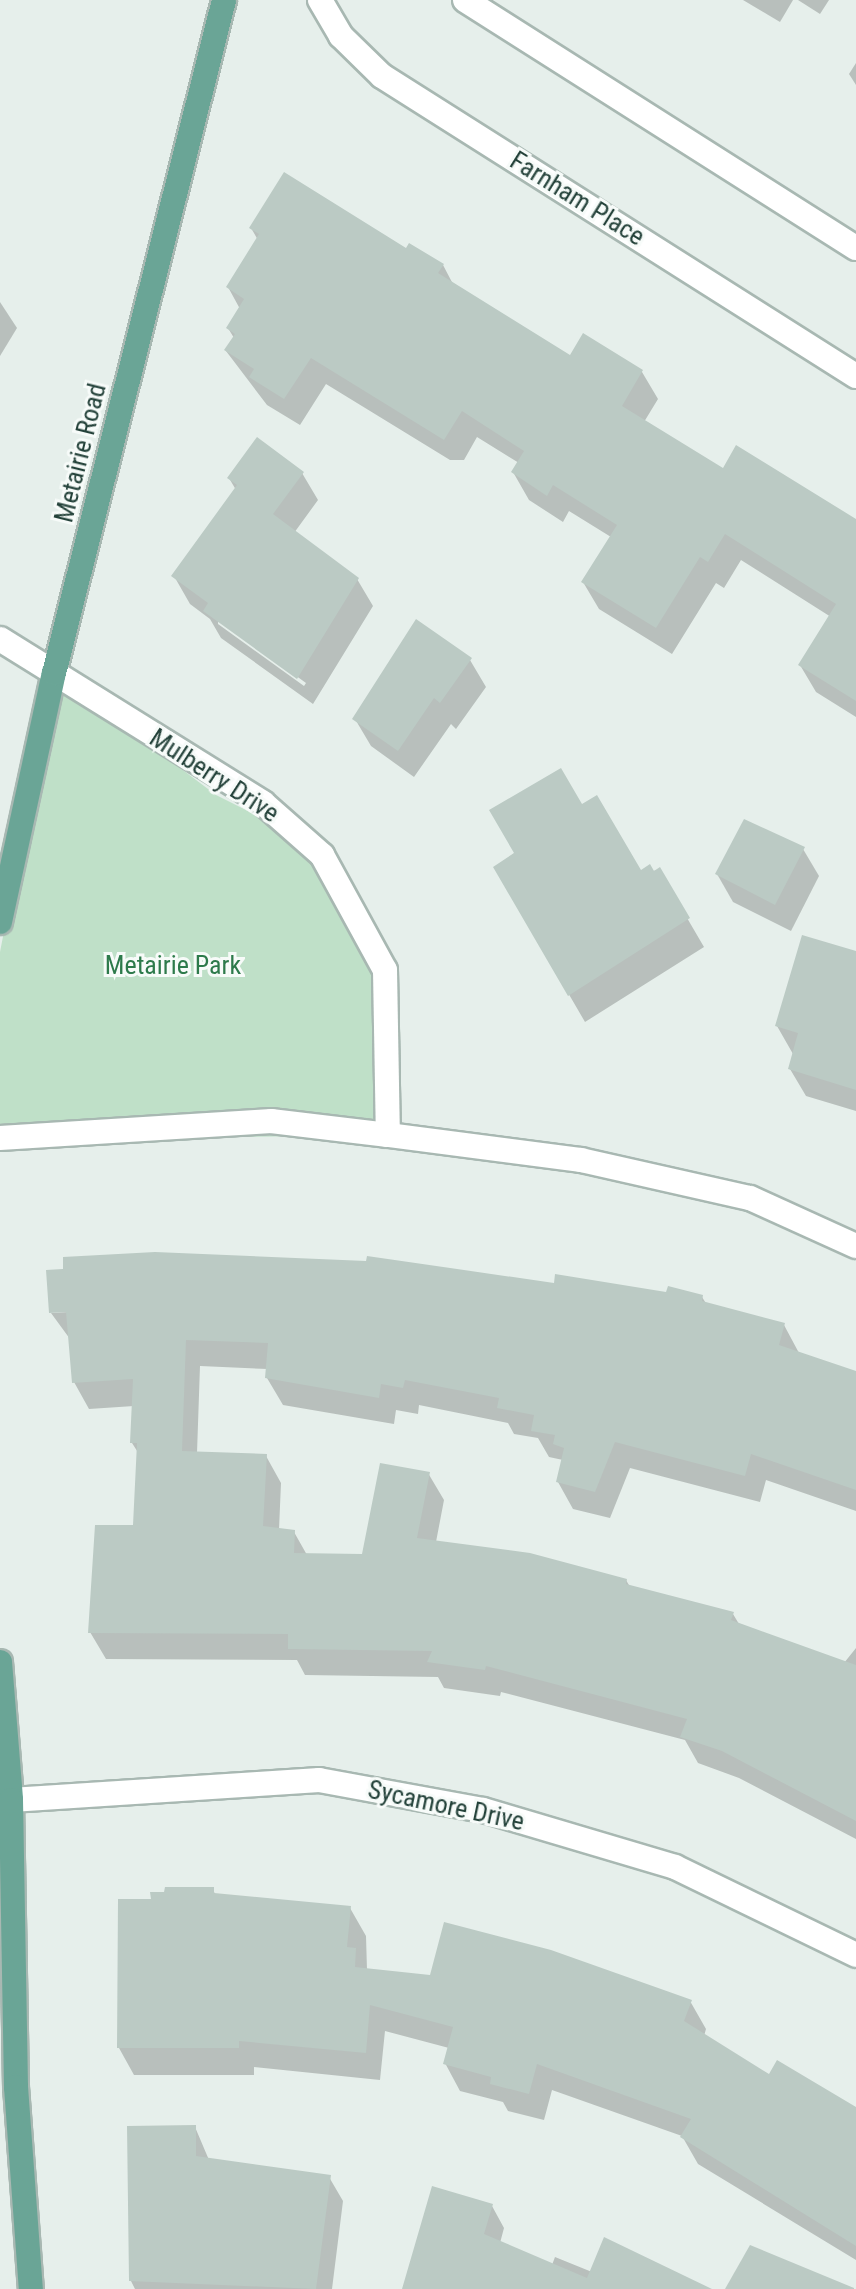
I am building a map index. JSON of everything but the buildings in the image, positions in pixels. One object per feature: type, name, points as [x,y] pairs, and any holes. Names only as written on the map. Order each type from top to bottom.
[{"type":"main road","name":"Metairie Road","points":[[0,922],[54,673],[224,0]]},
{"type":"main road","points":[[0,1662],[11,1800],[8,2082],[31,2289]]},
{"type":"street","name":"Farnham Place","points":[[320,0],[341,36],[382,76],[856,376]]},
{"type":"street","points":[[465,0],[856,248]]},
{"type":"street","name":"Mulberry Drive","points":[[0,639],[263,803],[322,855],[385,970],[388,1135]]},
{"type":"street","points":[[0,1138],[271,1121],[388,1135],[581,1160],[750,1198],[856,1246]]},
{"type":"street","name":"Sycamore Drive","points":[[11,1800],[319,1780],[468,1807],[675,1867],[856,1955]]},
{"type":"green space","name":"Metairie Park","points":[[54,673],[216,795],[304,839],[385,970],[388,1135],[0,1140],[0,952]]}]
